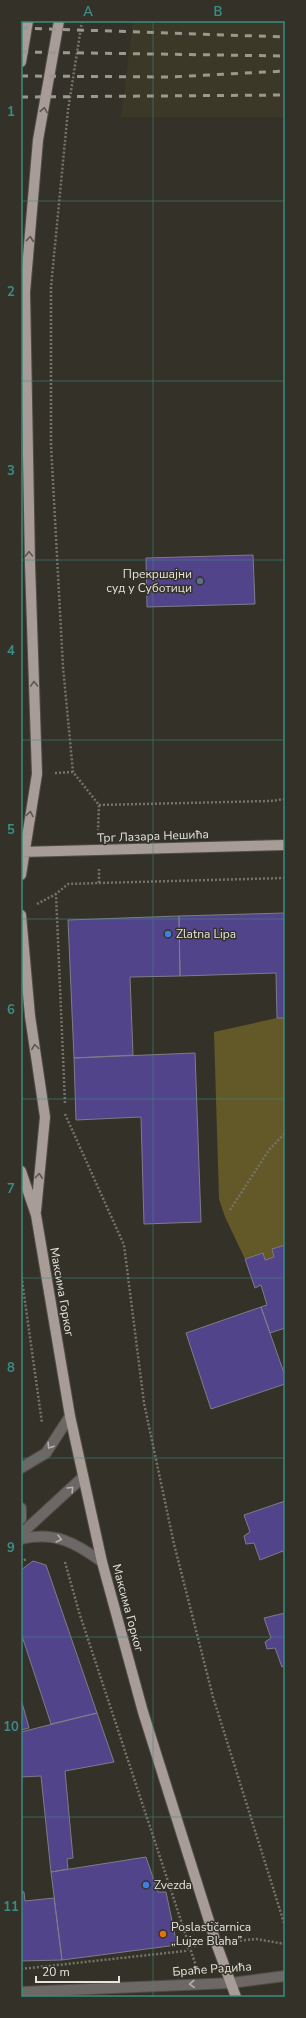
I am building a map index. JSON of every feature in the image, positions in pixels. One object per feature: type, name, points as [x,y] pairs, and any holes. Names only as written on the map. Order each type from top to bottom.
[{"type":"main road","points":[[21,62],[28,21]]},
{"type":"main road","points":[[21,875],[22,852],[37,774],[29,549],[25,292],[38,140],[59,21]]},
{"type":"main road","name":"Трг Лазара Нешића","points":[[22,852],[285,845]]},
{"type":"main road","name":"Максима Горког","points":[[21,915],[30,1016],[45,1117],[36,1215]]},
{"type":"main road","name":"Максима Горког","points":[[21,1171],[36,1215],[70,1416],[102,1562],[144,1712],[216,1943],[236,1997]]},
{"type":"street","points":[[21,1468],[46,1453],[70,1416]]},
{"type":"street","points":[[21,1534],[83,1477]]},
{"type":"street","points":[[21,1508],[21,1519]]},
{"type":"street","points":[[21,1539],[34,1536],[59,1538],[82,1547],[102,1562]]},
{"type":"street","name":"Браће Радића","points":[[21,1992],[231,1982],[285,1976]]},
{"type":"path","points":[[82,21],[68,110],[51,286],[51,445],[63,667],[73,772],[99,805],[99,883]]},
{"type":"path","points":[[99,805],[271,801],[285,799]]},
{"type":"path","points":[[65,1106],[56,894],[68,884],[285,878]]},
{"type":"path","points":[[65,1113],[124,1245],[144,1403],[174,1544],[213,1697],[285,1926]]},
{"type":"path","points":[[230,1210],[269,1150],[285,1132]]},
{"type":"path","points":[[21,1273],[46,1453]]},
{"type":"path","points":[[21,1969],[185,1951],[190,1946],[79,1612],[59,1538]]},
{"type":"shaded area","points":[[133,21],[285,21],[285,117],[121,117]]},
{"type":"shaded area","points":[[277,1018],[285,1018],[285,1245],[272,1249],[274,1257],[265,1260],[262,1253],[245,1259],[225,1217],[219,1199],[214,1032]]},
{"type":"building","name":"Прекршајни суд у Суботици","points":[[253,555],[255,604],[147,607],[146,558]]},
{"type":"building","points":[[285,913],[285,1018],[277,1018],[276,973],[180,976],[179,916]]},
{"type":"building","points":[[179,916],[180,976],[130,977],[133,1055],[74,1058],[68,920]]},
{"type":"building","points":[[195,1053],[201,1222],[144,1224],[141,1117],[76,1120],[74,1058]]},
{"type":"building","points":[[285,1245],[285,1328],[270,1333],[261,1307],[267,1305],[261,1285],[255,1288],[245,1259],[263,1253],[265,1260],[274,1257],[272,1249]]},
{"type":"building","points":[[261,1307],[285,1376],[285,1384],[211,1409],[186,1333]]},
{"type":"building","points":[[285,1501],[285,1556],[283,1551],[260,1560],[254,1543],[246,1544],[244,1536],[250,1532],[244,1515]]},
{"type":"building","points":[[33,1561],[46,1565],[97,1713],[51,1724],[21,1633],[21,1570]]},
{"type":"building","points":[[285,1613],[285,1665],[282,1667],[275,1648],[267,1649],[265,1642],[271,1638],[264,1618]]},
{"type":"building","points":[[21,1699],[29,1728],[21,1730]]},
{"type":"building","points":[[97,1713],[114,1762],[65,1771],[73,1858],[67,1859],[68,1869],[51,1872],[41,1776],[21,1777],[21,1732]]},
{"type":"building","points":[[146,1857],[158,1892],[166,1892],[177,1945],[62,1960],[51,1872]]},
{"type":"building","points":[[21,1891],[24,1892],[25,1901],[54,1898],[62,1960],[21,1961]]},
{"type":"railway","points":[[21,28],[285,37]]},
{"type":"railway","points":[[21,52],[285,56]]},
{"type":"railway","points":[[21,76],[170,77],[285,71]]},
{"type":"railway","points":[[21,97],[285,95]]},
{"type":"place","name":"Прекршајни суд у Суботици","points":[[200,581]]},
{"type":"place","name":"Zlatna Lipa","points":[[168,934]]},
{"type":"place","name":"Zvezda","points":[[146,1885]]},
{"type":"place","name":"Poslastičarnica „Lujze Blaha”","points":[[163,1934]]}]
